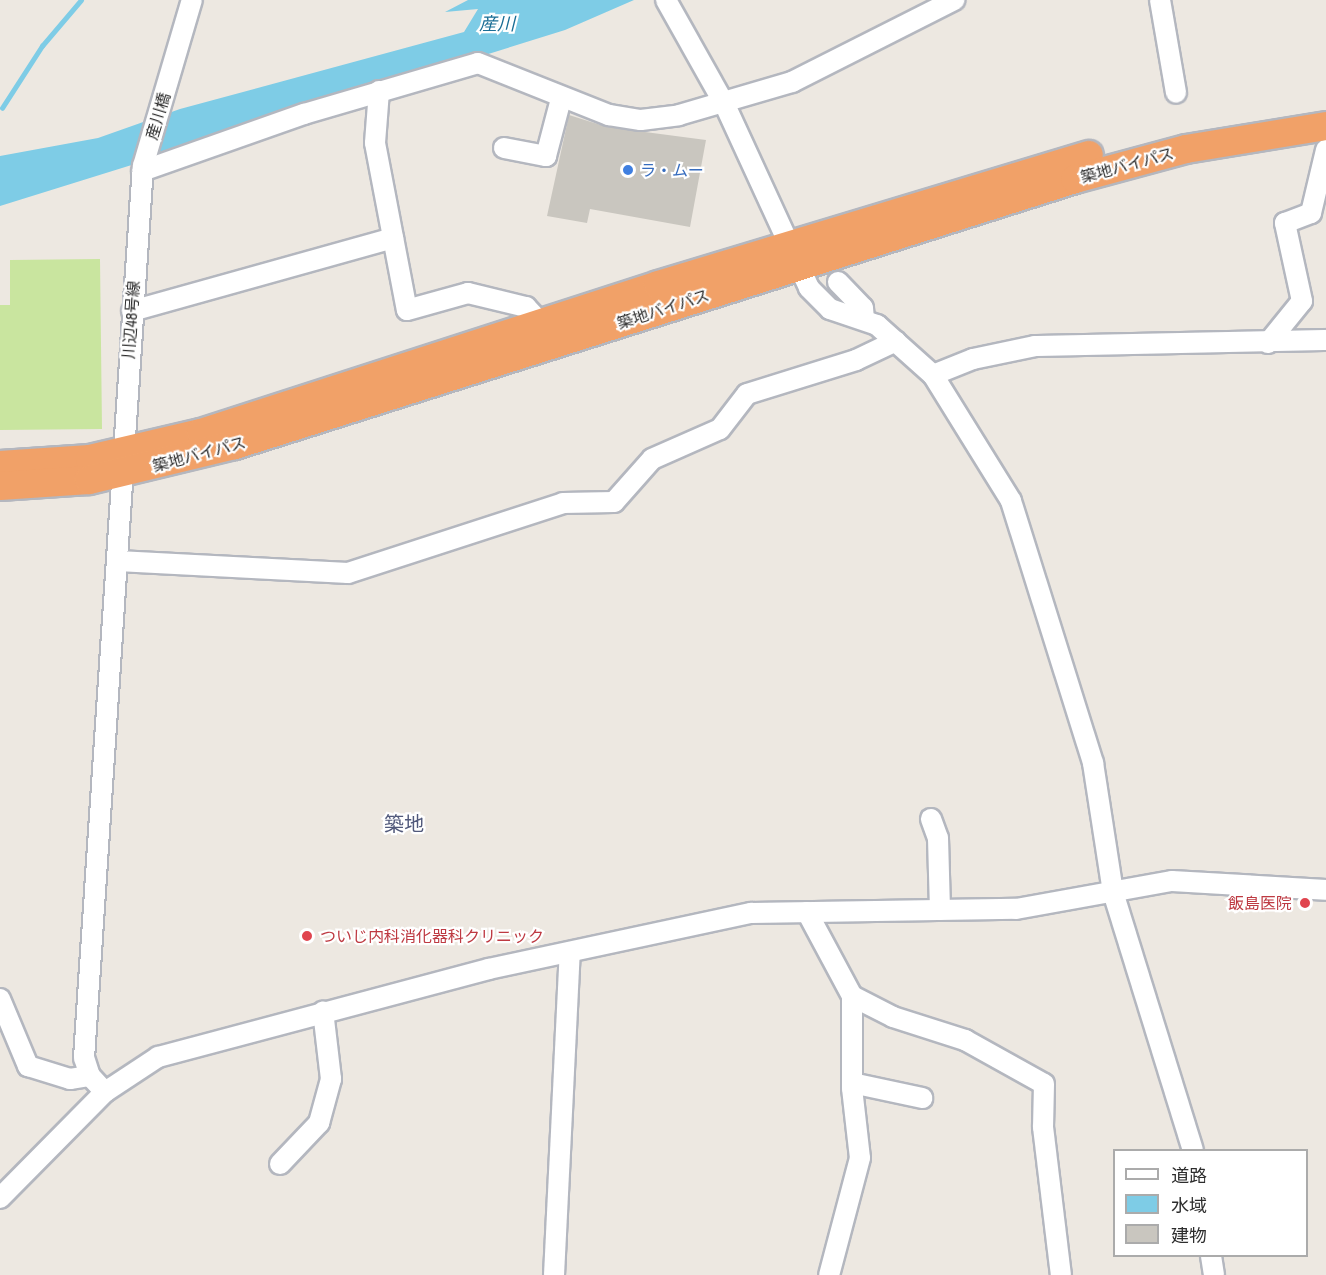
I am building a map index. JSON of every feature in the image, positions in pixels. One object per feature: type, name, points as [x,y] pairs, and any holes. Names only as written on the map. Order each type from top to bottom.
[{"type":"highway","name":"築地バイパス","points":[[0,486],[235,445],[795,255],[1174,133],[1326,107]]},
{"type":"highway","name":"築地バイパス","points":[[0,465],[122,463],[253,417],[541,323],[1186,149],[1326,126]]},
{"type":"street","name":"産川橋","points":[[143,168],[192,0]]},
{"type":"street","points":[[666,0],[725,105],[820,303],[864,320],[896,341],[933,375],[1011,501],[1031,552],[1093,763],[1113,892],[1193,1149]]},
{"type":"street","points":[[143,168],[379,91],[478,63],[561,99],[642,120],[725,105],[792,82],[954,0]]},
{"type":"street","points":[[1160,0],[1176,93]]},
{"type":"street","points":[[379,91],[375,143],[407,310],[468,293],[526,307],[541,323]]},
{"type":"street","points":[[504,148],[546,156],[561,99]]},
{"type":"street","points":[[1268,343],[1302,301],[1285,223],[1311,213],[1326,150]]},
{"type":"street","name":"川辺48号線","points":[[90,1076],[84,1058],[143,168]]},
{"type":"street","points":[[132,311],[393,238]]},
{"type":"street","points":[[838,282],[862,308],[864,320]]},
{"type":"street","points":[[933,375],[973,359],[1035,346],[1268,343],[1326,340]]},
{"type":"street","points":[[118,561],[348,573],[563,503],[615,502],[652,459],[720,429],[747,394],[856,360],[896,341]]},
{"type":"street","points":[[931,819],[938,838],[940,910]]},
{"type":"street","points":[[0,1198],[105,1092],[158,1057],[323,1011],[570,952],[751,913],[1016,909],[1172,881],[1326,890]]},
{"type":"street","points":[[807,912],[852,996],[852,1083],[860,1158],[829,1275]]},
{"type":"street","points":[[554,1275],[570,952]]},
{"type":"street","points":[[852,996],[893,1017],[965,1040],[1044,1084],[1043,1127],[1061,1275]]},
{"type":"street","points":[[0,999],[28,1066],[70,1079],[90,1076],[105,1092]]},
{"type":"street","points":[[280,1164],[319,1123],[331,1079],[323,1011]]},
{"type":"street","points":[[852,1083],[922,1098]]},
{"type":"street","points":[[1211,1257],[1214,1275]]},
{"type":"green space","points":[[100,259],[102,429],[0,430],[0,305],[10,305],[10,260]]},
{"type":"water","name":"産川","points":[[468,0],[634,0],[565,30],[0,206],[0,156],[98,138],[180,109],[464,32],[478,9],[445,12]]},
{"type":"building","name":"ラ・ムー","points":[[569,115],[607,127],[706,140],[690,227],[590,209],[587,223],[547,216]]},
{"type":"waterway","points":[[2,108],[42,46],[81,0]]},
{"type":"place","name":"ラ・ムー","points":[[628,170]]},
{"type":"place","name":"飯島医院","points":[[1305,903]]},
{"type":"place","name":"ついじ内科消化器科クリニック","points":[[307,936]]},
{"type":"district","name":"築地","points":[[404,823]]}]
